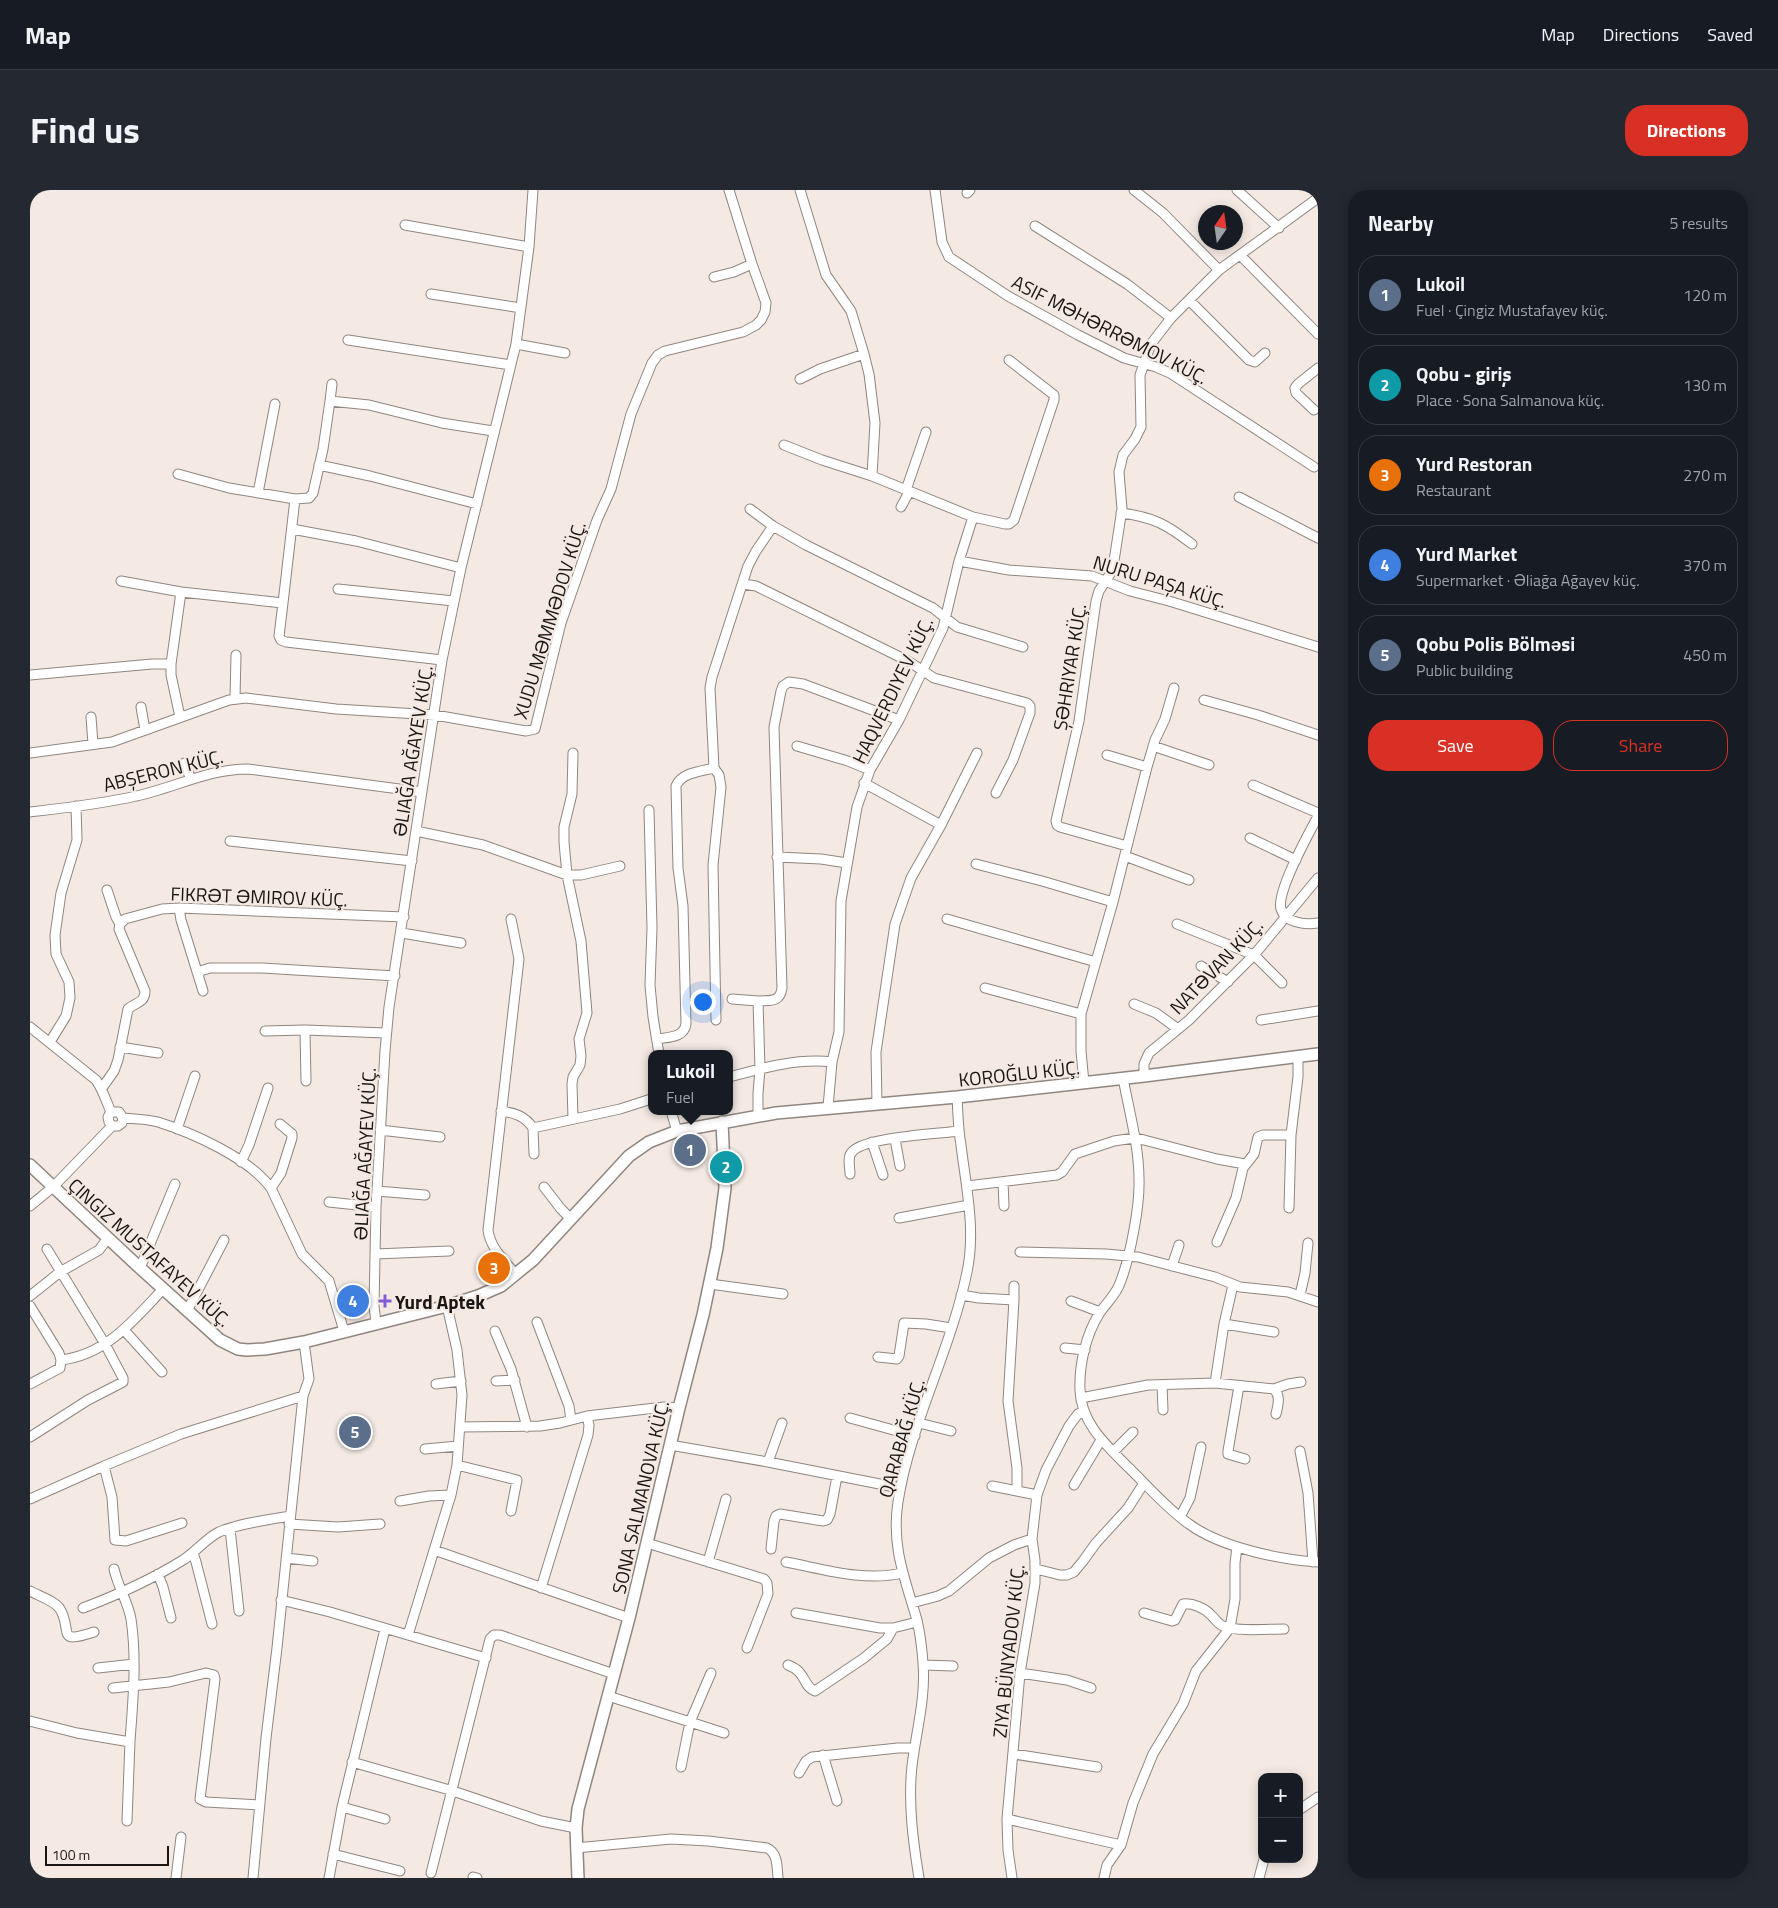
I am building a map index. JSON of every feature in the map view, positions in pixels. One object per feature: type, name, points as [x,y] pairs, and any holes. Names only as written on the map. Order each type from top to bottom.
[{"type":"street","name":"ƏLIAĞA AĞAYEV KÜÇ.","points":[[376,1323],[374,1306],[376,1207],[386,1032],[442,660],[493,431],[516,344],[529,247],[533,190]]},
{"type":"street","name":"XUDU MƏMMƏDOV KÜÇ.","points":[[30,753],[112,742],[235,698],[336,709],[435,715],[532,731],[537,726],[561,623],[597,520],[612,489],[631,414],[652,363],[658,355],[665,351],[743,332],[756,325],[765,312],[766,303],[729,190]]},
{"type":"street","points":[[800,190],[826,274],[851,312],[864,354],[869,374],[875,423],[872,476]]},
{"type":"street","name":"ASIF MƏHƏRRƏMOV KÜÇ.","points":[[935,190],[942,242],[949,257],[1008,296],[1078,335],[1124,358],[1170,374],[1314,466]]},
{"type":"street","points":[[1134,190],[1163,213],[1219,270]]},
{"type":"street","points":[[1237,190],[1279,228]]},
{"type":"street","name":"ŞƏHRIYAR KÜÇ.","points":[[1127,846],[1060,827],[1056,821],[1079,721],[1096,601],[1099,591],[1110,574],[1114,561],[1121,513],[1119,472],[1123,456],[1136,439],[1141,427],[1140,375],[1151,344],[1171,318],[1219,270],[1318,198]]},
{"type":"street","points":[[405,225],[529,247]]},
{"type":"street","points":[[1035,226],[1127,284],[1171,318]]},
{"type":"street","points":[[1240,255],[1318,334]]},
{"type":"street","points":[[714,278],[752,264]]},
{"type":"street","points":[[431,294],[521,308]]},
{"type":"street","points":[[1189,300],[1248,360],[1255,362],[1265,353]]},
{"type":"street","points":[[348,340],[511,365]]},
{"type":"street","points":[[516,344],[565,353]]},
{"type":"street","points":[[800,379],[820,369],[864,354]]},
{"type":"street","points":[[784,445],[805,454],[872,476],[973,517],[1009,524],[1014,520],[1054,400],[1054,395],[1009,360]]},
{"type":"street","points":[[1314,410],[1296,392],[1296,388],[1298,384],[1318,368]]},
{"type":"street","points":[[178,474],[212,484],[295,499],[309,498],[313,493],[319,466],[332,384]]},
{"type":"street","points":[[330,401],[369,405],[442,423],[493,431]]},
{"type":"street","points":[[258,492],[275,404]]},
{"type":"street","points":[[902,507],[926,432]]},
{"type":"street","points":[[319,466],[370,476],[477,504]]},
{"type":"street","points":[[1239,497],[1318,538]]},
{"type":"street","points":[[295,499],[279,636],[282,640],[442,660]]},
{"type":"street","points":[[750,509],[773,526],[806,545],[933,608],[951,624],[1022,647]]},
{"type":"street","points":[[1121,513],[1150,518],[1174,530],[1192,544]]},
{"type":"street","name":"HAQVERDIYEV KÜÇ.","points":[[828,1108],[832,1062],[838,1032],[841,975],[840,922],[847,864],[857,807],[870,770],[899,720],[939,637],[946,618],[959,561],[973,517]]},
{"type":"street","points":[[716,1020],[713,865],[721,787],[719,775],[714,768],[710,688],[748,566],[773,526]]},
{"type":"street","points":[[292,529],[356,541],[461,568]]},
{"type":"street","name":"NURU PAŞA KÜÇ.","points":[[959,561],[1009,570],[1092,576],[1130,591],[1178,603],[1318,647]]},
{"type":"street","points":[[120,581],[180,592],[283,603]]},
{"type":"street","points":[[743,584],[756,586],[908,661],[934,678],[1021,701],[1030,706],[1030,713],[1013,760],[996,793]]},
{"type":"street","points":[[338,589],[454,601]]},
{"type":"street","points":[[180,592],[171,664],[180,717]]},
{"type":"street","points":[[235,698],[236,656]]},
{"type":"street","points":[[30,668],[30,675],[171,664]]},
{"type":"street","points":[[732,999],[776,1000],[781,993],[774,727],[777,705],[783,686],[789,682],[803,684],[899,720]]},
{"type":"street","points":[[1084,1083],[1081,1051],[1082,1014],[1125,856],[1146,768],[1165,719],[1174,688]]},
{"type":"street","points":[[1204,700],[1258,715],[1318,736]]},
{"type":"street","points":[[141,707],[144,730]]},
{"type":"street","points":[[91,717],[93,744]]},
{"type":"street","points":[[797,746],[848,761],[870,770]]},
{"type":"street","points":[[1153,746],[1209,765]]},
{"type":"street","points":[[573,753],[572,794],[564,827],[568,875],[581,941],[587,1012],[579,1039],[580,1065],[572,1084],[573,1119]]},
{"type":"street","points":[[877,1104],[876,1052],[895,924],[910,878],[941,825],[977,753]]},
{"type":"street","points":[[1107,755],[1146,768]]},
{"type":"street","points":[[184,763],[191,779]]},
{"type":"street","points":[[657,1039],[682,1034],[686,1024],[683,906],[678,868],[676,786],[678,782],[688,775],[714,768]]},
{"type":"street","name":"ABŞERON KÜÇ.","points":[[30,812],[137,796],[224,770],[248,769],[422,792]]},
{"type":"street","points":[[864,784],[941,825]]},
{"type":"street","points":[[1253,784],[1318,815],[1296,860],[1281,899],[1280,908],[1285,917],[1297,922],[1318,923]]},
{"type":"street","points":[[50,1042],[66,1016],[70,998],[69,982],[56,954],[55,935],[61,893],[77,840],[76,806]]},
{"type":"street","points":[[649,810],[652,928],[650,985],[658,1050]]},
{"type":"street","points":[[416,831],[483,845],[535,865],[568,875],[582,875],[620,866]]},
{"type":"street","points":[[1250,838],[1296,860]]},
{"type":"street","points":[[230,841],[412,861]]},
{"type":"street","points":[[1125,856],[1189,880]]},
{"type":"street","points":[[777,857],[821,858],[847,864]]},
{"type":"street","points":[[976,864],[1113,902]]},
{"type":"street","name":"NATƏVAN KÜÇ.","points":[[1144,1076],[1144,1064],[1149,1052],[1178,1029],[1254,956],[1318,878]]},
{"type":"street","points":[[102,1088],[114,1071],[128,1009],[142,1001],[145,997],[145,992],[119,929],[120,924],[107,890]]},
{"type":"street","points":[[179,908],[203,991]]},
{"type":"street","name":"FIKRƏT ƏMIROV KÜÇ.","points":[[120,924],[125,920],[155,910],[179,908],[404,917]]},
{"type":"street","points":[[947,919],[1096,962]]},
{"type":"street","points":[[512,920],[519,958],[488,1230],[489,1239],[493,1247],[516,1275]]},
{"type":"street","points":[[1177,924],[1254,956],[1282,983]]},
{"type":"street","points":[[402,933],[461,943]]},
{"type":"street","points":[[1201,966],[1228,982]]},
{"type":"street","points":[[197,972],[210,968],[262,968],[395,976]]},
{"type":"street","points":[[985,988],[1082,1014]]},
{"type":"street","points":[[758,1001],[760,1069],[758,1116]]},
{"type":"street","points":[[1134,1004],[1156,1013],[1178,1029]]},
{"type":"street","points":[[1261,1020],[1318,1011]]},
{"type":"street","points":[[30,1027],[96,1080],[102,1088],[111,1112],[108,1119],[112,1126]]},
{"type":"street","points":[[305,1030],[306,1081]]},
{"type":"street","points":[[265,1031],[386,1032]]},
{"type":"street","points":[[120,1047],[158,1053]]},
{"type":"street","name":"KOROĞLU KÜÇ.","points":[[722,1122],[828,1108],[957,1097],[1084,1083],[1318,1054]]},
{"type":"street","points":[[1289,1208],[1291,1135],[1298,1077],[1298,1056]]},
{"type":"street","points":[[733,1076],[807,1061],[832,1062]]},
{"type":"street","points":[[177,1129],[195,1076]]},
{"type":"street","points":[[1123,1078],[1134,1138],[1139,1189],[1128,1256],[1118,1288],[1100,1312],[1091,1330],[1085,1350],[1080,1388],[1084,1412],[1101,1440],[1180,1517],[1197,1529],[1237,1547],[1286,1558],[1316,1562],[1308,1493],[1300,1451]]},
{"type":"street","points":[[241,1162],[249,1145],[268,1088]]},
{"type":"street","name":"QARABAĞ KÜÇ.","points":[[919,1878],[911,1801],[914,1748],[922,1705],[923,1665],[917,1622],[902,1574],[897,1547],[896,1525],[900,1488],[967,1272],[970,1249],[969,1205],[959,1131],[957,1097]]},
{"type":"street","points":[[532,1128],[620,1109],[648,1099]]},
{"type":"street","points":[[501,1111],[517,1114],[528,1122],[532,1128],[534,1154]]},
{"type":"street","points":[[111,1112],[119,1112],[124,1118],[147,1120],[177,1129],[209,1143],[241,1162],[265,1180],[271,1188],[302,1254],[329,1281],[344,1331]]},
{"type":"street","points":[[672,1115],[677,1131]]},
{"type":"street","points":[[30,1206],[53,1187],[112,1126],[120,1125],[124,1118]]},
{"type":"street","name":"ÇINGIZ MUSTAFAYEV KÜÇ.","points":[[30,1165],[220,1340],[247,1350],[265,1349],[304,1342],[447,1306],[493,1289],[516,1275],[533,1260],[629,1156],[649,1142],[677,1131],[722,1122]]},
{"type":"street","name":"SONA SALMANOVA KÜÇ.","points":[[578,1878],[576,1828],[584,1786],[629,1618],[710,1284],[724,1211],[725,1188],[722,1122]]},
{"type":"street","points":[[271,1188],[281,1173],[292,1138],[290,1130],[280,1124]]},
{"type":"street","points":[[380,1130],[440,1137]]},
{"type":"street","points":[[850,1174],[849,1157],[854,1149],[872,1142],[959,1131]]},
{"type":"street","points":[[1217,1242],[1236,1198],[1245,1164],[1254,1154],[1258,1137],[1263,1134],[1291,1135]]},
{"type":"street","points":[[967,1186],[1057,1175],[1062,1172],[1075,1154],[1114,1141],[1134,1138],[1216,1160],[1245,1164]]},
{"type":"street","points":[[895,1139],[900,1166]]},
{"type":"street","points":[[872,1142],[883,1175]]},
{"type":"street","points":[[1003,1182],[1004,1206]]},
{"type":"street","points":[[140,1268],[175,1184]]},
{"type":"street","points":[[544,1187],[571,1219]]},
{"type":"street","points":[[377,1191],[425,1195]]},
{"type":"street","points":[[329,1202],[376,1207]]},
{"type":"street","points":[[899,1218],[969,1205]]},
{"type":"street","points":[[30,1296],[60,1272],[99,1250],[108,1238]]},
{"type":"street","points":[[187,1311],[224,1240]]},
{"type":"street","points":[[1300,1295],[1305,1273],[1308,1243]]},
{"type":"street","points":[[1172,1266],[1179,1245]]},
{"type":"street","points":[[30,1437],[88,1400],[123,1382],[123,1378],[105,1344],[47,1249]]},
{"type":"street","points":[[375,1254],[449,1251]]},
{"type":"street","points":[[1020,1252],[1128,1256],[1215,1277],[1233,1285],[1277,1290],[1300,1295],[1318,1302]]},
{"type":"street","points":[[710,1284],[783,1294]]},
{"type":"street","points":[[1215,1383],[1224,1324],[1233,1285]]},
{"type":"street","points":[[1014,1286],[1008,1401],[1017,1468],[1017,1491]]},
{"type":"street","points":[[61,1360],[72,1359],[105,1344],[124,1330],[163,1289]]},
{"type":"street","points":[[961,1295],[1014,1300]]},
{"type":"street","points":[[1071,1301],[1100,1312]]},
{"type":"street","points":[[30,1306],[59,1353],[61,1360],[60,1368],[30,1384]]},
{"type":"street","points":[[408,1635],[451,1495],[457,1465],[462,1395],[457,1350],[447,1306]]},
{"type":"street","points":[[537,1322],[570,1406],[571,1420]]},
{"type":"street","points":[[878,1357],[898,1359],[904,1323],[951,1328]]},
{"type":"street","points":[[1224,1324],[1274,1332]]},
{"type":"street","points":[[124,1330],[162,1372]]},
{"type":"street","points":[[495,1331],[515,1380],[527,1426]]},
{"type":"street","points":[[253,1878],[289,1520],[304,1396],[308,1379],[304,1342]]},
{"type":"street","points":[[1065,1348],[1085,1350]]},
{"type":"street","points":[[436,1384],[461,1380]]},
{"type":"street","points":[[496,1382],[515,1380]]},
{"type":"street","points":[[1081,1398],[1138,1386],[1215,1383],[1274,1390],[1288,1384],[1301,1382]]},
{"type":"street","points":[[1162,1385],[1163,1410]]},
{"type":"street","points":[[1239,1386],[1228,1454],[1245,1459]]},
{"type":"street","points":[[1274,1390],[1278,1393],[1279,1401],[1276,1414]]},
{"type":"street","points":[[30,1499],[180,1434],[304,1396]]},
{"type":"street","points":[[460,1427],[552,1424],[587,1416],[664,1407],[679,1408]]},
{"type":"street","name":"ZIYA BÜNYADOV KÜÇ.","points":[[1012,1878],[1008,1850],[1008,1819],[1020,1673],[1036,1569],[1032,1539],[1038,1495],[1041,1480],[1069,1426],[1078,1414],[1084,1412]]},
{"type":"street","points":[[541,1588],[588,1435],[589,1425],[587,1416]]},
{"type":"street","points":[[850,1418],[915,1436]]},
{"type":"street","points":[[768,1462],[782,1423]]},
{"type":"street","points":[[919,1423],[951,1431]]},
{"type":"street","points":[[1113,1452],[1133,1432]]},
{"type":"street","points":[[1074,1485],[1101,1440]]},
{"type":"street","points":[[670,1445],[900,1488]]},
{"type":"street","points":[[425,1449],[458,1446]]},
{"type":"street","points":[[1180,1517],[1190,1498],[1201,1447]]},
{"type":"street","points":[[457,1465],[517,1480],[518,1484],[511,1511]]},
{"type":"street","points":[[104,1466],[112,1497],[115,1540],[126,1541],[182,1523]]},
{"type":"street","points":[[772,1549],[776,1516],[780,1514],[827,1520],[830,1514],[836,1476]]},
{"type":"street","points":[[1036,1569],[1060,1575],[1074,1572],[1096,1542],[1128,1508],[1144,1483]]},
{"type":"street","points":[[992,1486],[1038,1495]]},
{"type":"street","points":[[400,1501],[429,1496],[451,1495]]},
{"type":"street","points":[[708,1562],[726,1499]]},
{"type":"street","points":[[83,1608],[121,1593],[158,1574],[193,1553],[205,1541],[218,1533],[230,1529],[289,1520],[338,1527],[380,1524]]},
{"type":"street","points":[[230,1529],[239,1611]]},
{"type":"street","points":[[912,1603],[949,1591],[989,1558],[1014,1545],[1032,1539]]},
{"type":"street","points":[[647,1543],[757,1576],[767,1583],[768,1594],[747,1648]]},
{"type":"street","points":[[1104,1878],[1108,1866],[1122,1845],[1133,1803],[1153,1754],[1183,1704],[1196,1671],[1230,1628],[1235,1599],[1237,1547]]},
{"type":"street","points":[[434,1550],[629,1618]]},
{"type":"street","points":[[193,1553],[212,1624]]},
{"type":"street","points":[[286,1558],[313,1562]]},
{"type":"street","points":[[786,1562],[871,1576],[886,1577],[902,1574]]},
{"type":"street","points":[[114,1569],[131,1617],[134,1664],[135,1686],[130,1742],[127,1821]]},
{"type":"street","points":[[158,1574],[171,1618]]},
{"type":"street","points":[[30,1591],[56,1605],[60,1610],[66,1632],[70,1637],[77,1638],[94,1632]]},
{"type":"street","points":[[281,1600],[330,1612],[486,1658]]},
{"type":"street","points":[[1144,1613],[1172,1621],[1176,1620],[1180,1607],[1187,1604],[1201,1608],[1211,1614],[1216,1622],[1230,1628],[1284,1629]]},
{"type":"street","points":[[796,1613],[880,1628],[893,1628],[917,1622]]},
{"type":"street","points":[[788,1665],[800,1671],[809,1687],[815,1691],[864,1658],[887,1638],[893,1628]]},
{"type":"street","points":[[329,1878],[332,1854],[352,1762],[385,1629]]},
{"type":"street","points":[[431,1873],[490,1639],[494,1635],[500,1635],[614,1674]]},
{"type":"street","points":[[98,1668],[134,1664]]},
{"type":"street","points":[[923,1665],[953,1666]]},
{"type":"street","points":[[681,1767],[690,1722],[711,1673]]},
{"type":"street","points":[[1020,1673],[1066,1680],[1091,1688]]},
{"type":"street","points":[[113,1688],[169,1682],[206,1674],[214,1675],[212,1713],[203,1764],[200,1799],[206,1802],[259,1805]]},
{"type":"street","points":[[608,1696],[724,1733]]},
{"type":"street","points":[[30,1721],[61,1730],[130,1742]]},
{"type":"street","points":[[798,1773],[806,1761],[812,1757],[914,1748]]},
{"type":"street","points":[[1014,1754],[1097,1767]]},
{"type":"street","points":[[824,1755],[837,1801]]},
{"type":"street","points":[[352,1762],[453,1791],[541,1821],[576,1828]]},
{"type":"street","points":[[1303,1807],[1318,1797]]},
{"type":"street","points":[[342,1807],[385,1819]]},
{"type":"street","points":[[1008,1819],[1122,1845]]},
{"type":"street","points":[[176,1878],[181,1837]]},
{"type":"street","points":[[576,1848],[671,1839],[767,1848],[774,1853],[776,1858],[778,1878]]},
{"type":"street","points":[[332,1854],[400,1871]]},
{"type":"street","points":[[1259,1878],[1263,1863]]},
{"type":"place","name":"Lukoil","points":[[690,1150]]},
{"type":"place","name":"Qobu - giriş","points":[[726,1167]]},
{"type":"place","name":"Yurd Restoran","points":[[494,1268]]},
{"type":"place","name":"Yurd Market","points":[[353,1301]]},
{"type":"place","name":"Yurd Aptek","points":[[385,1301]]},
{"type":"place","name":"Qobu Polis Bölməsi","points":[[355,1432]]}]
